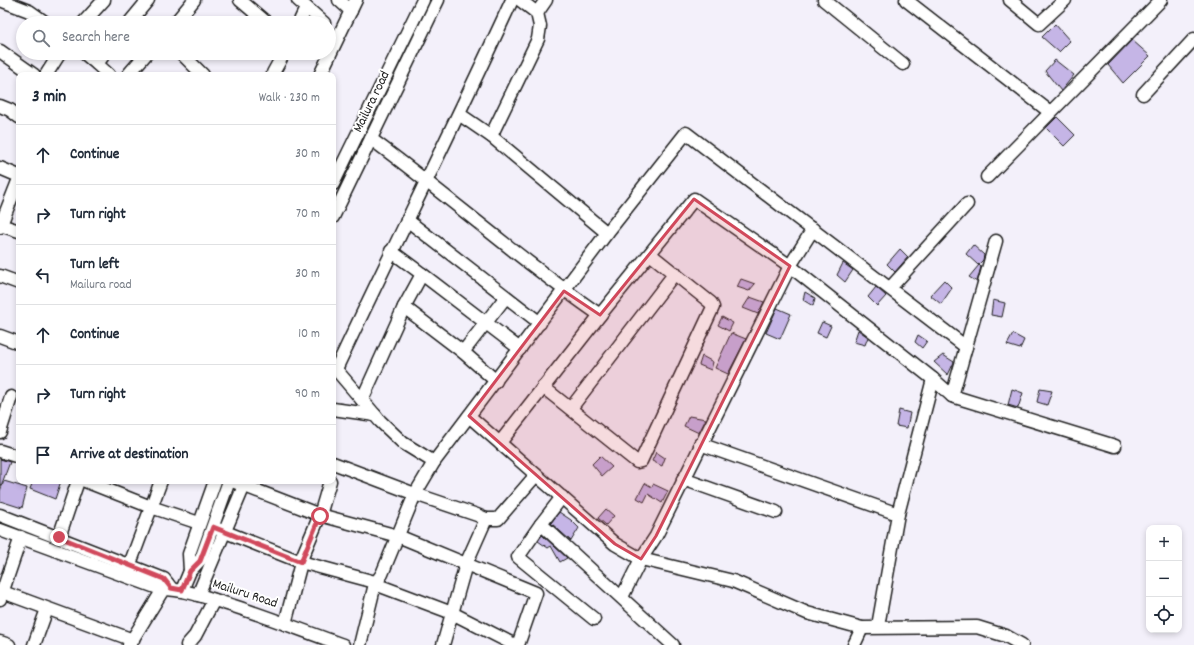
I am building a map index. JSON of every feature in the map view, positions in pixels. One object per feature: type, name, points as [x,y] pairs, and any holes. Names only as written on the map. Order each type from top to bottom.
[{"type":"street","points":[[0,0],[29,11],[36,16]]},
{"type":"street","points":[[89,16],[104,0]]},
{"type":"street","points":[[135,16],[148,0]]},
{"type":"street","points":[[181,16],[194,0]]},
{"type":"street","points":[[240,0],[259,16]]},
{"type":"street","points":[[336,42],[353,5],[339,0]]},
{"type":"street","name":"Mailura road","points":[[336,178],[423,0]]},
{"type":"street","name":"Mailura road","points":[[336,211],[438,0]]},
{"type":"street","points":[[336,364],[459,114],[512,0]]},
{"type":"street","points":[[520,0],[537,13]]},
{"type":"street","points":[[491,136],[536,47],[540,33],[537,13],[546,0]]},
{"type":"street","points":[[824,0],[903,64]]},
{"type":"street","points":[[906,0],[1050,112]]},
{"type":"street","points":[[1010,0],[1039,24],[1065,0]]},
{"type":"street","points":[[987,177],[1161,0]]},
{"type":"street","points":[[300,16],[302,4]]},
{"type":"street","points":[[302,4],[316,16]]},
{"type":"street","points":[[336,33],[339,36]]},
{"type":"street","points":[[1143,94],[1194,39]]},
{"type":"street","points":[[0,51],[30,72]]},
{"type":"street","points":[[49,72],[56,60]]},
{"type":"street","points":[[92,60],[105,72]]},
{"type":"street","points":[[97,64],[100,60]]},
{"type":"street","points":[[131,72],[141,60]]},
{"type":"street","points":[[188,60],[201,72]]},
{"type":"street","points":[[274,72],[280,60]]},
{"type":"street","points":[[321,72],[327,60]]},
{"type":"street","points":[[0,106],[10,110],[16,115]]},
{"type":"street","points":[[459,114],[491,136],[607,233]]},
{"type":"street","points":[[360,645],[376,584],[415,494],[434,462],[607,233],[686,134],[813,229],[966,347]]},
{"type":"street","points":[[371,139],[426,179],[564,291],[600,315]]},
{"type":"street","points":[[0,168],[16,175]]},
{"type":"street","points":[[16,186],[0,226],[16,230]]},
{"type":"street","points":[[501,444],[502,440],[543,387],[694,199],[790,266],[933,379],[952,396],[1115,446]]},
{"type":"street","points":[[890,288],[967,204]]},
{"type":"street","points":[[407,220],[505,298],[540,323]]},
{"type":"street","points":[[622,597],[641,559],[656,536],[700,444],[790,266],[813,229]]},
{"type":"street","points":[[952,396],[996,241]]},
{"type":"street","points":[[391,251],[520,349]]},
{"type":"street","points":[[543,387],[637,462],[641,461],[713,307],[711,303],[650,254]]},
{"type":"street","points":[[571,408],[675,273]]},
{"type":"street","points":[[362,400],[404,307],[422,274]]},
{"type":"street","points":[[0,276],[16,282]]},
{"type":"street","points":[[463,352],[505,298]]},
{"type":"street","points":[[404,307],[463,352],[496,381]]},
{"type":"street","points":[[0,336],[16,343]]},
{"type":"street","points":[[336,370],[375,415],[403,443],[434,462]]},
{"type":"street","points":[[878,626],[898,514],[933,379]]},
{"type":"street","points":[[0,393],[15,399],[0,432]]},
{"type":"street","points":[[336,409],[375,415]]},
{"type":"street","points":[[469,416],[615,544],[641,559],[733,581],[807,613],[862,628],[878,626],[913,628],[977,627],[1006,636],[1022,645]]},
{"type":"street","points":[[700,444],[898,514]]},
{"type":"street","points":[[0,451],[16,456]]},
{"type":"street","points":[[336,466],[477,514],[486,520],[498,519],[536,475]]},
{"type":"street","points":[[683,479],[776,512]]},
{"type":"street","points":[[59,537],[77,484]]},
{"type":"street","points":[[93,484],[199,524]]},
{"type":"street","points":[[130,564],[159,484]]},
{"type":"street","points":[[190,571],[189,554],[213,484]]},
{"type":"street","points":[[21,537],[1,594],[47,609],[131,643],[171,587],[200,561],[229,484]]},
{"type":"street","points":[[198,595],[245,484]]},
{"type":"street","points":[[247,484],[320,516],[398,536],[536,593],[518,645]]},
{"type":"street","points":[[285,624],[301,562],[320,516],[329,484]]},
{"type":"street","points":[[562,497],[518,557],[594,619]]},
{"type":"street","points":[[0,515],[130,564],[164,579],[171,587]]},
{"type":"street","points":[[443,645],[466,564],[486,520]]},
{"type":"street","points":[[541,524],[622,597],[660,640],[673,645]]},
{"type":"street","points":[[213,527],[301,562],[375,582],[376,584],[452,613],[515,645]]},
{"type":"street","name":"Mailuru Road","points":[[0,530],[285,624],[322,642],[343,645]]},
{"type":"street","points":[[193,644],[214,600]]},
{"type":"street","points":[[34,645],[47,609]]},
{"type":"street","points":[[854,645],[862,628]]},
{"type":"street","points":[[0,642],[9,645]]},
{"type":"highlighted area","points":[[694,199],[790,266],[656,536],[641,559],[615,544],[469,416],[564,291],[600,315]]},
{"type":"building","points":[[1055,24],[1070,41],[1059,52],[1042,37]]},
{"type":"building","points":[[1132,40],[1150,56],[1123,83],[1108,65]]},
{"type":"building","points":[[1055,60],[1074,75],[1061,91],[1045,71]]},
{"type":"building","points":[[1057,117],[1075,135],[1064,146],[1046,128]]},
{"type":"building","points":[[973,245],[984,255],[983,260],[978,265],[966,254]]},
{"type":"building","points":[[900,249],[908,257],[895,272],[887,264]]},
{"type":"building","points":[[843,263],[853,270],[845,282],[837,275]]},
{"type":"building","points":[[979,265],[981,267],[977,282],[969,277]]},
{"type":"building","points":[[741,279],[755,284],[749,291],[737,287]]},
{"type":"building","points":[[944,280],[952,288],[941,304],[930,295]]},
{"type":"building","points":[[876,287],[886,296],[877,306],[868,297]]},
{"type":"building","points":[[805,292],[815,298],[813,306],[803,300]]},
{"type":"building","points":[[750,297],[764,302],[758,314],[743,308]]},
{"type":"building","points":[[993,300],[1005,303],[1002,317],[991,315]]},
{"type":"building","points":[[777,308],[791,314],[780,339],[766,333]]},
{"type":"building","points":[[722,317],[733,323],[729,331],[718,325]]},
{"type":"building","points":[[822,322],[831,326],[826,337],[817,333]]},
{"type":"building","points":[[858,330],[868,337],[865,345],[854,342]]},
{"type":"building","points":[[731,333],[746,339],[728,374],[715,368]]},
{"type":"building","points":[[1013,334],[1024,340],[1020,349],[1007,345]]},
{"type":"building","points":[[918,335],[927,341],[922,348],[915,342]]},
{"type":"building","points":[[943,355],[954,362],[948,375],[934,362]]},
{"type":"building","points":[[702,356],[713,362],[711,370],[699,365]]},
{"type":"building","points":[[1012,389],[1023,393],[1018,408],[1008,405]]},
{"type":"building","points":[[1040,389],[1052,391],[1047,405],[1037,402]]},
{"type":"building","points":[[899,410],[910,413],[907,428],[896,426]]},
{"type":"building","points":[[689,416],[706,419],[699,433],[684,426]]},
{"type":"building","points":[[656,452],[665,458],[662,466],[652,461]]},
{"type":"building","points":[[600,456],[612,467],[602,476],[592,464]]},
{"type":"building","points":[[0,459],[10,462],[1,486],[0,486]]},
{"type":"building","points":[[4,481],[27,488],[22,508],[0,501],[0,491]]},
{"type":"building","points":[[645,483],[652,487],[653,484],[668,491],[662,503],[648,494],[644,502],[637,498]]},
{"type":"building","points":[[32,484],[60,484],[55,499],[30,489]]},
{"type":"building","points":[[606,509],[614,516],[606,525],[598,518]]},
{"type":"building","points":[[559,512],[571,520],[579,528],[571,541],[551,523]]},
{"type":"building","points":[[542,535],[567,558],[560,562],[551,546],[548,548],[538,541]]},
{"type":"route","points":[[59,537],[130,564],[166,580],[171,588],[182,590],[190,571],[200,561],[213,527],[301,562],[320,516]]}]
